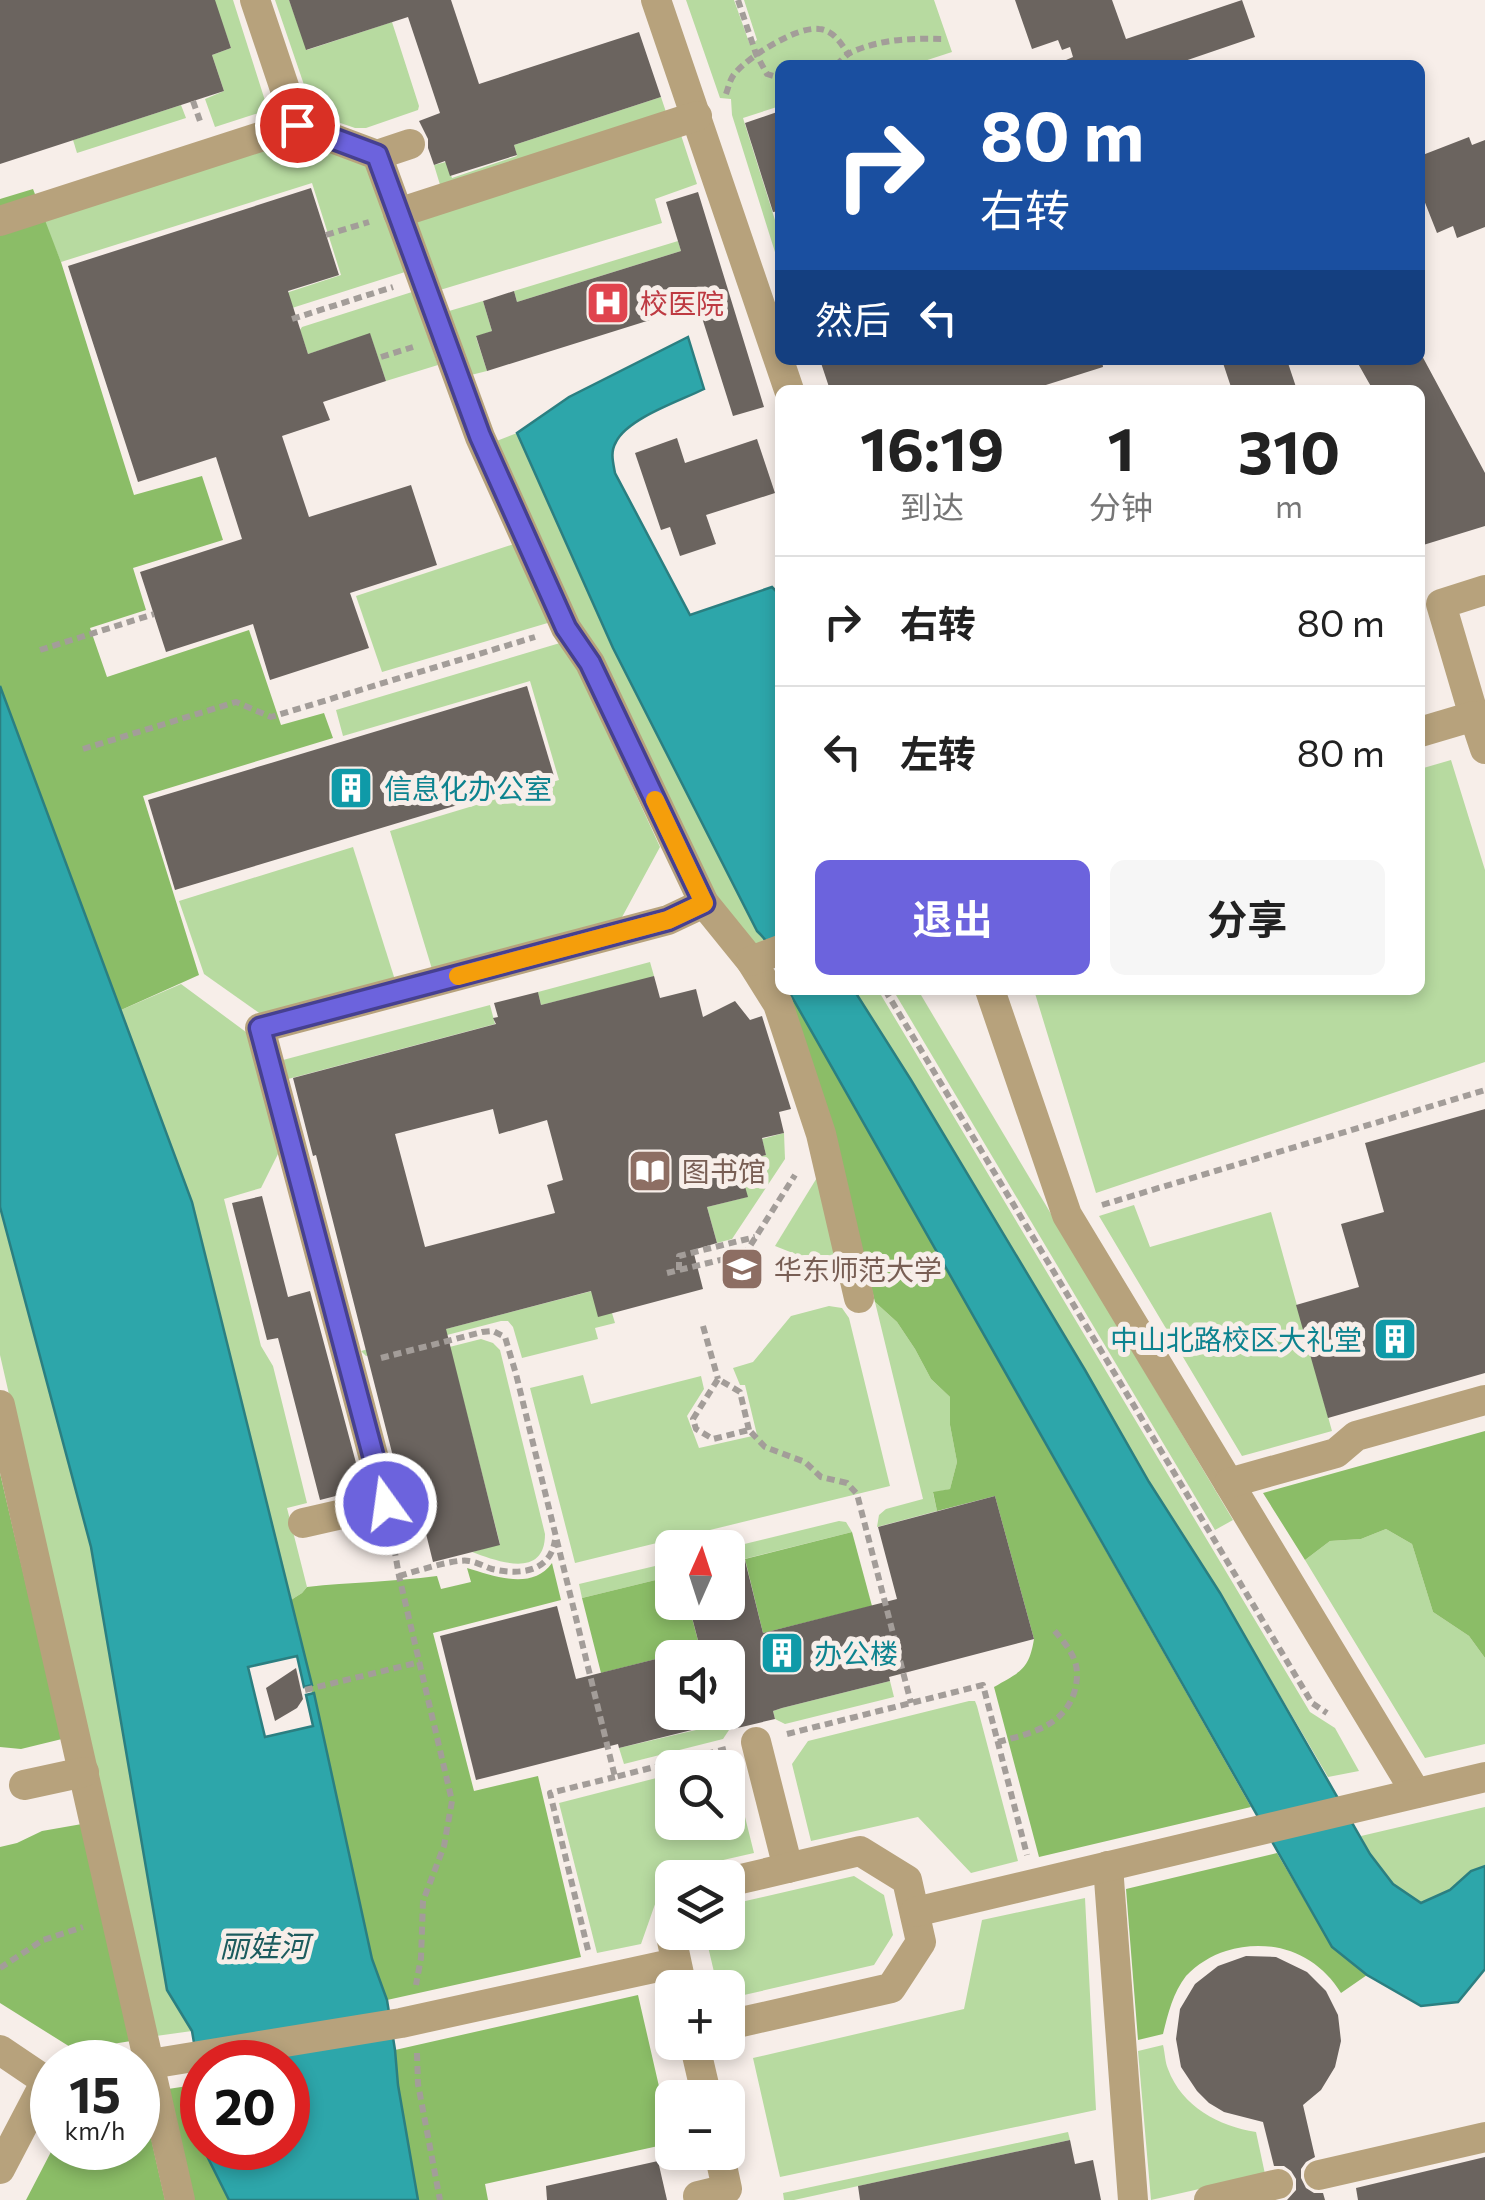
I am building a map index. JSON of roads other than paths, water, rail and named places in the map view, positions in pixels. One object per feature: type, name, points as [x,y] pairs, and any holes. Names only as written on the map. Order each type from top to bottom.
[{"type":"lane","points":[[255,0],[297,125]]},
{"type":"lane","points":[[656,0],[775,348]]},
{"type":"lane","points":[[398,213],[697,116]]},
{"type":"lane","points":[[0,221],[297,125],[377,155],[410,144]]},
{"type":"lane","points":[[377,155],[480,436],[566,628],[590,663],[704,903],[767,955],[775,991]]},
{"type":"lane","points":[[1485,590],[1441,604],[1485,749]]},
{"type":"lane","points":[[1425,731],[1474,716]]},
{"type":"lane","points":[[303,1523],[386,1504],[260,1028],[668,920],[704,903]]},
{"type":"lane","points":[[776,995],[821,1134],[859,1298]]},
{"type":"lane","points":[[992,995],[1067,1216],[1416,1793]]},
{"type":"lane","points":[[1229,1483],[1336,1453],[1356,1436],[1485,1400]]},
{"type":"lane","points":[[0,1405],[6,1459],[84,1772],[139,2040]]},
{"type":"lane","points":[[756,1742],[788,1868]]},
{"type":"lane","points":[[24,1784],[84,1772]]},
{"type":"lane","points":[[914,1912],[1485,1776]]},
{"type":"lane","points":[[745,1878],[860,1851],[907,1880],[921,1942],[892,1988],[745,2021]]},
{"type":"lane","points":[[1108,1866],[1133,2200]]},
{"type":"lane","points":[[160,2062],[407,2022],[595,1981],[655,1977]]},
{"type":"lane","points":[[0,2050],[30,2068]]},
{"type":"lane","points":[[0,2169],[30,2115]]},
{"type":"lane","points":[[160,2125],[180,2200]]},
{"type":"lane","points":[[1319,2175],[1485,2137]]},
{"type":"lane","points":[[699,2200],[698,2196],[727,2188],[723,2170]]},
{"type":"lane","points":[[1209,2200],[1278,2184]]},
{"type":"water","points":[[688,337],[704,389],[631,425],[616,442],[613,461],[615,473],[690,615],[772,587],[775,590],[775,957],[757,931],[613,648],[517,433],[569,397]]},
{"type":"water","name":"丽娃河","points":[[0,686],[192,1202],[312,1685],[304,1687],[297,1656],[248,1667],[265,1737],[313,1726],[306,1695],[314,1693],[372,1959],[387,2000],[418,2200],[229,2200],[214,2170],[310,2170],[310,2040],[194,2040],[167,1990],[91,1547],[0,1207]]},
{"type":"water","points":[[791,995],[857,995],[1149,1482],[1220,1593],[1370,1854],[1393,1884],[1421,1903],[1450,1890],[1471,1871],[1485,1866],[1485,1969],[1458,2002],[1421,2006],[1367,1975],[1332,1947]]},
{"type":"place","name":"校医院","points":[[608,303]]},
{"type":"place","name":"信息化办公室","points":[[351,788]]},
{"type":"place","name":"图书馆","points":[[650,1171]]},
{"type":"place","name":"华东师范大学","points":[[742,1269]]},
{"type":"place","name":"中山北路校区大礼堂","points":[[1395,1339]]},
{"type":"place","name":"办公楼","points":[[782,1653]]}]
